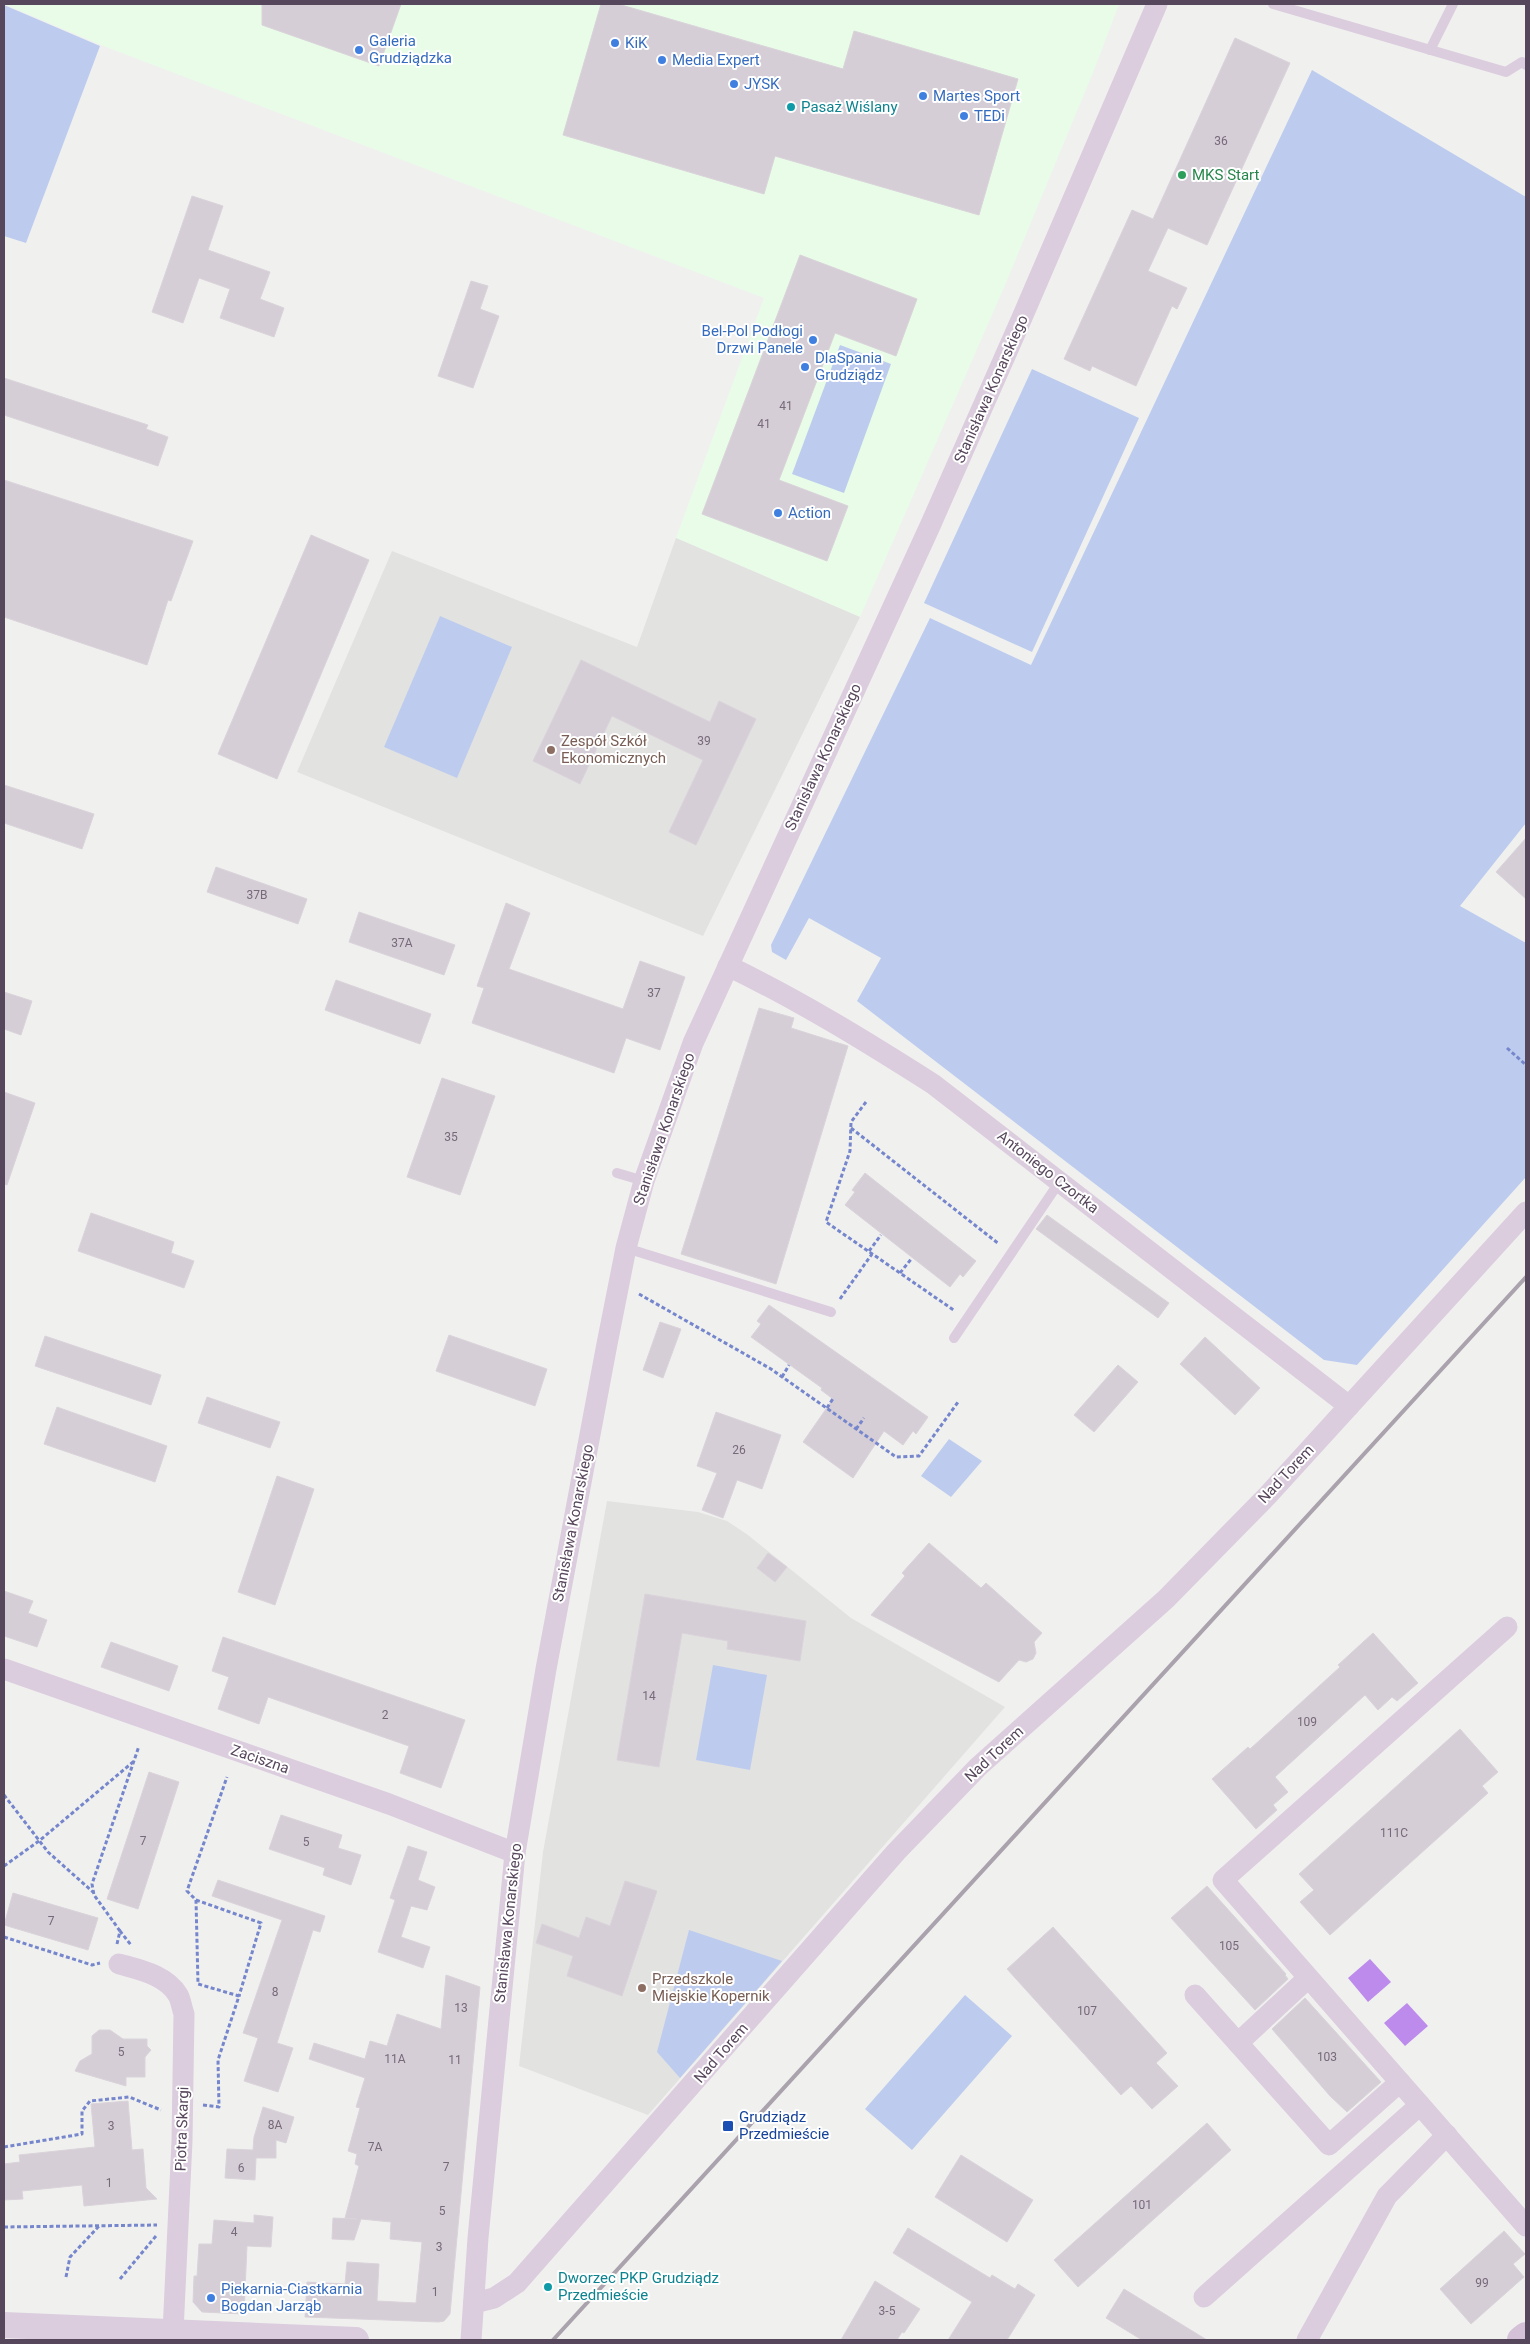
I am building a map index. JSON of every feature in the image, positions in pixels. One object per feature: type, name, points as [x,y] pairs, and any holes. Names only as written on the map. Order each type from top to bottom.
[{"type":"main road","points":[[1521,2340],[1526,2336]]},
{"type":"street","name":"Stanisława Konarskiego","points":[[471,2340],[499,2008],[515,1853],[546,1669],[626,1248],[644,1181],[693,1043],[930,526],[1157,4]]},
{"type":"street","name":"Antoniego Czortka","points":[[728,966],[758,980],[871,1044],[933,1084],[1349,1406]]},
{"type":"street","name":"Nad Torem","points":[[474,2303],[494,2298],[517,2283],[903,1845],[978,1767],[1166,1599],[1268,1495],[1526,1212]]},
{"type":"street","points":[[1507,1627],[1223,1880],[1526,2226]]},
{"type":"street","name":"Zaciszna","points":[[4,1669],[389,1804],[515,1853]]},
{"type":"street","name":"Piotra Skargi","points":[[113,1958],[153,1974],[167,1983],[178,1996],[184,2014],[183,2119],[173,2332]]},
{"type":"street","points":[[1238,2043],[1308,1978]]},
{"type":"street","points":[[1195,1995],[1329,2145],[1400,2082]]},
{"type":"street","points":[[1204,2297],[1420,2105]]},
{"type":"street","points":[[1307,2340],[1387,2196],[1405,2174],[1446,2135]]},
{"type":"street","points":[[4,2326],[66,2334],[173,2332],[255,2338],[356,2340]]},
{"type":"lane","points":[[1274,4],[1506,72],[1522,62],[1526,64]]},
{"type":"lane","points":[[1430,50],[1453,4]]},
{"type":"lane","points":[[617,1172],[644,1181]]},
{"type":"lane","points":[[954,1338],[1060,1181]]},
{"type":"lane","points":[[626,1248],[831,1312]]},
{"type":"path","points":[[1507,1048],[1526,1064]]},
{"type":"path","points":[[866,1102],[851,1122],[850,1151],[826,1222],[957,1313],[962,1306]]},
{"type":"path","points":[[850,1128],[1002,1246],[1006,1240]]},
{"type":"path","points":[[831,1312],[882,1235]]},
{"type":"path","points":[[900,1273],[912,1258]]},
{"type":"path","points":[[639,1294],[782,1377],[896,1457],[919,1456],[958,1402]]},
{"type":"path","points":[[782,1377],[790,1365]]},
{"type":"path","points":[[826,1408],[834,1397]]},
{"type":"path","points":[[856,1429],[864,1418]]},
{"type":"path","points":[[93,1892],[92,1884],[139,1746]]},
{"type":"path","points":[[4,1866],[39,1841],[134,1761]]},
{"type":"path","points":[[4,1795],[48,1852],[93,1892],[153,1974]]},
{"type":"path","points":[[196,1900],[261,1923],[239,1996]]},
{"type":"path","points":[[4,1937],[92,1965],[113,1958],[120,1931]]},
{"type":"path","points":[[4,2147],[82,2134],[82,2112],[90,2101],[130,2097],[183,2119]]},
{"type":"path","points":[[4,2227],[165,2225]]},
{"type":"path","points":[[66,2277],[70,2257],[99,2226]]},
{"type":"path","points":[[120,2279],[158,2233]]},
{"type":"shaded area","points":[[4,4],[1119,4],[1094,70],[1005,285],[860,617],[676,538],[764,298],[101,45]]},
{"type":"shaded area","points":[[4,5],[100,46],[26,243],[4,236]]},
{"type":"shaded area","points":[[1312,70],[1526,197],[1526,823],[1460,906],[1526,943],[1526,1177],[1357,1365],[1324,1360],[857,1001],[881,958],[809,918],[786,960],[772,952],[771,945],[930,618],[1031,665]]},
{"type":"shaded area","points":[[840,345],[891,364],[844,493],[792,474]]},
{"type":"shaded area","points":[[1032,369],[1139,418],[1032,652],[924,603]]},
{"type":"shaded area","name":"Zespół Szkół Ekonomicznych","points":[[676,538],[860,617],[703,936],[297,772],[392,551],[637,647]]},
{"type":"shaded area","points":[[440,616],[512,647],[457,778],[384,747]]},
{"type":"shaded area","points":[[949,1439],[982,1461],[951,1497],[921,1476]]},
{"type":"shaded area","points":[[607,1501],[698,1512],[727,1521],[748,1535],[851,1618],[1005,1707],[648,2115],[519,2066],[543,1852]]},
{"type":"shaded area","points":[[713,1665],[767,1675],[750,1770],[696,1760]]},
{"type":"shaded area","points":[[689,1930],[782,1961],[680,2078],[657,2052]]},
{"type":"shaded area","points":[[1370,1959],[1391,1982],[1368,2002],[1348,1978]]},
{"type":"shaded area","points":[[965,1995],[1012,2036],[912,2150],[865,2109]]},
{"type":"shaded area","points":[[1407,2003],[1428,2026],[1405,2046],[1384,2023]]},
{"type":"building","name":"Galeria Grudziądzka","points":[[262,4],[401,4],[379,66],[262,25]]},
{"type":"building","name":"Pasaż Wiślany","points":[[601,4],[618,4],[843,69],[854,31],[1018,79],[979,215],[775,156],[764,194],[563,135]]},
{"type":"building","points":[[1235,38],[1290,63],[1207,245],[1168,228],[1148,271],[1187,288],[1177,309],[1172,306],[1136,386],[1092,366],[1090,371],[1064,359],[1132,210],[1153,219]]},
{"type":"building","points":[[192,196],[223,206],[208,250],[270,272],[260,299],[284,308],[274,337],[220,318],[230,289],[199,278],[183,323],[152,312]]},
{"type":"building","points":[[800,255],[917,299],[896,356],[835,333],[779,480],[848,506],[827,561],[702,514]]},
{"type":"building","points":[[471,281],[488,286],[480,309],[499,316],[473,388],[438,376]]},
{"type":"building","points":[[4,378],[148,425],[146,429],[168,437],[158,466],[4,415]]},
{"type":"building","points":[[4,480],[193,541],[171,601],[168,600],[147,665],[4,617]]},
{"type":"building","points":[[311,535],[369,560],[277,779],[218,754]]},
{"type":"building","points":[[581,660],[710,722],[719,701],[756,719],[696,845],[669,832],[703,760],[612,716],[580,784],[533,761]]},
{"type":"building","points":[[4,785],[94,814],[82,849],[4,823]]},
{"type":"building","points":[[1526,838],[1526,899],[1496,872]]},
{"type":"building","points":[[216,867],[307,899],[298,924],[207,892]]},
{"type":"building","points":[[506,903],[530,913],[509,969],[623,1009],[640,961],[685,977],[660,1050],[626,1038],[614,1073],[472,1023],[484,988],[477,986]]},
{"type":"building","points":[[359,912],[455,945],[444,975],[349,942]]},
{"type":"building","points":[[336,980],[431,1014],[420,1044],[325,1010]]},
{"type":"building","points":[[4,992],[32,1001],[21,1035],[4,1029]]},
{"type":"building","points":[[759,1008],[794,1018],[791,1028],[848,1046],[776,1284],[681,1254]]},
{"type":"building","points":[[442,1078],[495,1096],[460,1195],[407,1177]]},
{"type":"building","points":[[4,1092],[35,1103],[7,1185],[4,1184]]},
{"type":"building","points":[[865,1173],[976,1261],[963,1277],[960,1274],[950,1287],[845,1205],[855,1192],[852,1190]]},
{"type":"building","points":[[91,1213],[174,1242],[171,1253],[194,1261],[184,1288],[78,1251]]},
{"type":"building","points":[[1047,1215],[1169,1303],[1158,1318],[1036,1229]]},
{"type":"building","points":[[769,1305],[928,1417],[916,1434],[913,1431],[903,1445],[884,1431],[853,1478],[803,1442],[833,1399],[821,1390],[822,1388],[751,1337],[761,1324],[757,1321]]},
{"type":"building","points":[[660,1322],[681,1329],[663,1378],[643,1370]]},
{"type":"building","points":[[449,1335],[547,1369],[535,1406],[436,1371]]},
{"type":"building","points":[[45,1336],[161,1375],[151,1405],[35,1366]]},
{"type":"building","points":[[1205,1337],[1260,1388],[1235,1415],[1180,1364]]},
{"type":"building","points":[[1118,1365],[1138,1382],[1094,1432],[1074,1415]]},
{"type":"building","points":[[207,1397],[280,1422],[270,1448],[198,1423]]},
{"type":"building","points":[[57,1407],[167,1446],[155,1482],[44,1444]]},
{"type":"building","points":[[716,1412],[781,1435],[762,1489],[737,1480],[723,1518],[702,1510],[717,1473],[697,1466]]},
{"type":"building","points":[[277,1476],[314,1489],[275,1605],[238,1592]]},
{"type":"building","points":[[929,1543],[981,1588],[986,1583],[1042,1633],[1034,1642],[1036,1653],[1033,1659],[1026,1662],[1019,1660],[999,1682],[871,1615],[905,1576],[902,1573]]},
{"type":"building","points":[[768,1553],[787,1567],[775,1582],[757,1568]]},
{"type":"building","points":[[4,1591],[33,1601],[28,1613],[47,1620],[37,1647],[4,1636]]},
{"type":"building","points":[[645,1594],[806,1621],[800,1661],[727,1649],[728,1641],[682,1633],[659,1767],[617,1760]]},
{"type":"building","points":[[1373,1633],[1418,1683],[1397,1701],[1392,1697],[1378,1710],[1365,1695],[1275,1777],[1288,1792],[1273,1805],[1277,1810],[1256,1829],[1212,1779],[1248,1747],[1250,1749],[1340,1667],[1338,1665]]},
{"type":"building","points":[[223,1637],[465,1720],[441,1788],[400,1773],[409,1746],[268,1697],[259,1724],[218,1709],[229,1677],[212,1671]]},
{"type":"building","points":[[111,1642],[178,1666],[169,1691],[101,1667]]},
{"type":"building","points":[[1460,1729],[1498,1772],[1482,1786],[1488,1793],[1330,1935],[1300,1902],[1314,1890],[1299,1874]]},
{"type":"building","points":[[149,1772],[179,1782],[138,1909],[107,1899]]},
{"type":"building","points":[[281,1815],[342,1835],[338,1848],[361,1855],[351,1885],[323,1875],[325,1868],[269,1849]]},
{"type":"building","points":[[408,1846],[427,1852],[418,1880],[435,1887],[427,1910],[411,1906],[401,1937],[430,1947],[423,1968],[378,1952],[395,1900],[390,1898]]},
{"type":"building","points":[[218,1880],[325,1916],[320,1932],[313,1930],[277,2043],[293,2048],[278,2092],[244,2081],[258,2038],[243,2033],[282,1920],[212,1896]]},
{"type":"building","points":[[625,1881],[657,1891],[622,1996],[567,1976],[573,1956],[536,1943],[542,1924],[579,1938],[586,1917],[610,1926]]},
{"type":"building","points":[[1207,1886],[1286,1974],[1288,1979],[1255,2010],[1171,1918]]},
{"type":"building","points":[[13,1893],[98,1918],[88,1950],[4,1925]]},
{"type":"building","points":[[1053,1927],[1167,2053],[1156,2063],[1178,2086],[1152,2109],[1131,2086],[1121,2095],[1007,1969]]},
{"type":"building","points":[[446,1975],[480,1987],[450,2314],[444,2321],[439,2322],[305,2317],[307,2282],[345,2284],[347,2262],[379,2264],[377,2301],[416,2303],[422,2242],[390,2239],[391,2222],[361,2219],[354,2240],[332,2239],[333,2218],[357,2219],[345,2218],[359,2166],[355,2164],[357,2154],[348,2151],[360,2108],[356,2107],[365,2078],[309,2059],[314,2043],[365,2059],[370,2041],[387,2046],[397,2014],[441,2029]]},
{"type":"building","points":[[1305,1998],[1381,2082],[1347,2112],[1330,2096],[1272,2029]]},
{"type":"building","points":[[99,2030],[110,2030],[123,2039],[147,2039],[147,2046],[151,2050],[145,2057],[145,2077],[126,2077],[126,2086],[75,2071],[80,2061],[92,2054],[92,2036]]},
{"type":"building","points":[[128,2101],[132,2150],[143,2149],[146,2188],[157,2199],[84,2206],[82,2185],[22,2191],[23,2199],[4,2200],[4,2164],[20,2162],[19,2155],[95,2147],[91,2104]]},
{"type":"building","points":[[263,2107],[294,2117],[286,2143],[276,2140],[276,2158],[256,2158],[255,2180],[225,2178],[227,2149],[253,2150],[254,2137]]},
{"type":"building","points":[[1207,2123],[1231,2150],[1078,2287],[1054,2260]]},
{"type":"building","points":[[961,2155],[1033,2200],[1007,2242],[935,2197]]},
{"type":"building","points":[[254,2215],[273,2217],[271,2247],[247,2246],[244,2314],[202,2312],[193,2302],[194,2276],[197,2276],[199,2244],[212,2244],[214,2220],[254,2223]]},
{"type":"building","points":[[908,2228],[990,2278],[992,2275],[1015,2289],[1018,2284],[1035,2295],[1007,2340],[948,2340],[972,2302],[893,2253]]},
{"type":"building","points":[[1504,2231],[1525,2254],[1513,2264],[1524,2277],[1471,2324],[1440,2289]]},
{"type":"building","points":[[875,2281],[920,2309],[897,2340],[841,2340]]},
{"type":"building","points":[[1124,2289],[1207,2340],[1142,2340],[1106,2318]]},
{"type":"railway","points":[[553,2340],[1526,1277]]},
{"type":"place","name":"KiK","points":[[615,43]]},
{"type":"place","name":"Galeria Grudziądzka","points":[[359,50]]},
{"type":"place","name":"Media Expert","points":[[662,60]]},
{"type":"place","name":"JYSK","points":[[734,84]]},
{"type":"place","name":"Martes Sport","points":[[923,96]]},
{"type":"place","name":"Pasaż Wiślany","points":[[791,107]]},
{"type":"place","name":"TEDi","points":[[964,116]]},
{"type":"place","name":"MKS Start","points":[[1182,175]]},
{"type":"place","name":"Bel-Pol Podłogi Drzwi Panele","points":[[813,340]]},
{"type":"place","name":"DlaSpania Grudziądz","points":[[805,367]]},
{"type":"place","name":"Action","points":[[778,513]]},
{"type":"place","name":"Zespół Szkół Ekonomicznych","points":[[551,750]]},
{"type":"place","name":"Przedszkole Miejskie Kopernik","points":[[642,1988]]},
{"type":"place","name":"Grudziądz Przedmieście","points":[[728,2126]]},
{"type":"place","name":"Dworzec PKP Grudziądz Przedmieście","points":[[548,2287]]},
{"type":"place","name":"Piekarnia-Ciastkarnia Bogdan Jarząb","points":[[211,2298]]}]
